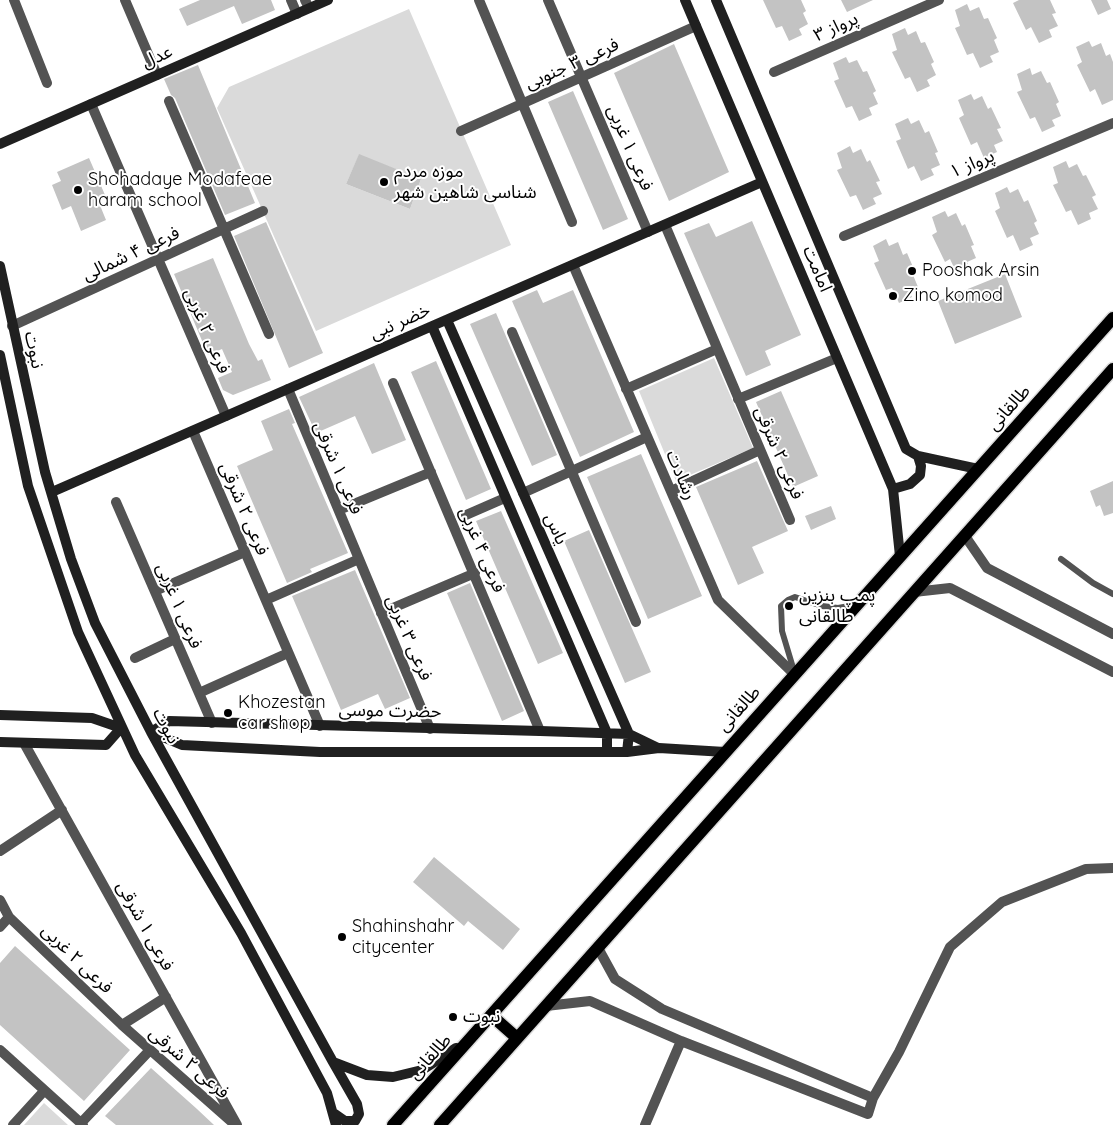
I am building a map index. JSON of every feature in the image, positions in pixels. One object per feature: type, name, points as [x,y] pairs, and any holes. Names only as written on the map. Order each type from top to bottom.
[{"type":"main road","name":"طالقانی","points":[[393,1125],[1113,318]]},
{"type":"main road","points":[[440,1125],[1113,369]]},
{"type":"main road","points":[[491,1015],[517,1038]]},
{"type":"street","points":[[14,0],[47,83]]},
{"type":"street","points":[[125,0],[157,75]]},
{"type":"street","points":[[291,0],[297,14]]},
{"type":"street","name":"عدل","points":[[0,144],[297,14],[307,4],[328,0]]},
{"type":"street","points":[[479,0],[572,222]]},
{"type":"street","points":[[548,0],[582,77]]},
{"type":"street","name":"امامت","points":[[684,0],[893,489],[900,556]]},
{"type":"street","name":"امامت","points":[[716,0],[906,449],[918,456]]},
{"type":"street","name":"پرواز ۳","points":[[774,72],[939,0]]},
{"type":"street","name":"فرعی ۳ جنوبی","points":[[462,130],[696,26]]},
{"type":"street","name":"فرعی ۱ غربی","points":[[582,77],[648,232]]},
{"type":"street","points":[[169,101],[222,230],[269,334]]},
{"type":"street","points":[[90,104],[158,259]]},
{"type":"street","name":"پرواز ۱","points":[[844,236],[1113,123]]},
{"type":"street","name":"خضر نبی","points":[[52,492],[762,182]]},
{"type":"street","name":"فرعی ۴ شمالی","points":[[12,326],[262,211]]},
{"type":"street","name":"فرعی ۲ شرقی","points":[[665,224],[790,520]]},
{"type":"street","name":"فرعی ۲ غربی","points":[[158,259],[226,416]]},
{"type":"street","name":"رشادت","points":[[573,265],[718,600],[794,674]]},
{"type":"street","name":"نبوت","points":[[0,266],[12,326],[52,492],[71,559],[95,623],[151,732],[357,1104],[358,1114],[355,1121],[345,1122],[335,1114]]},
{"type":"street","name":"یاس","points":[[447,320],[629,734]]},
{"type":"street","name":"یاس","points":[[432,326],[607,733],[607,752]]},
{"type":"street","points":[[512,332],[570,472],[636,622]]},
{"type":"street","points":[[626,389],[717,348]]},
{"type":"street","name":"نبوت","points":[[0,355],[28,486],[78,632],[135,755],[241,934],[327,1093],[335,1114],[336,1125]]},
{"type":"street","points":[[738,399],[837,358]]},
{"type":"street","name":"فرعی ۴ غربی","points":[[393,382],[540,731]]},
{"type":"street","name":"فرعی ۱ شرقی","points":[[288,389],[359,559]]},
{"type":"street","name":"فرعی ۲ شرقی","points":[[193,431],[266,600]]},
{"type":"street","points":[[523,494],[647,437]]},
{"type":"street","points":[[671,491],[760,450]]},
{"type":"street","points":[[893,489],[910,484],[920,475],[921,466],[918,456],[978,469]]},
{"type":"street","points":[[338,510],[431,472]]},
{"type":"street","points":[[466,515],[505,498]]},
{"type":"street","name":"فرعی ۱ غربی","points":[[116,502],[212,723]]},
{"type":"street","points":[[965,536],[987,568],[1113,634]]},
{"type":"street","points":[[155,591],[245,552]]},
{"type":"street","points":[[320,726],[266,600],[359,559]]},
{"type":"street","name":"فرعی ۳ غربی","points":[[359,559],[430,729]]},
{"type":"street","points":[[381,613],[475,573]]},
{"type":"street","points":[[914,592],[950,588],[1113,672]]},
{"type":"street","points":[[135,658],[175,639]]},
{"type":"street","points":[[199,692],[288,653]]},
{"type":"street","points":[[0,715],[92,718],[121,728],[106,745],[0,742]]},
{"type":"street","name":"حضرت موسی","points":[[151,732],[169,720],[212,723],[607,733],[629,734],[659,748]]},
{"type":"street","name":"حضرت موسی","points":[[151,732],[182,746],[320,752],[627,752],[659,748],[725,752]]},
{"type":"street","points":[[627,752],[629,734]]},
{"type":"street","name":"فرعی ۱ شرقی","points":[[24,743],[236,1125]]},
{"type":"street","points":[[0,851],[62,810]]},
{"type":"street","points":[[546,1006],[590,1001],[681,1041],[868,1114],[873,1098],[899,1052],[950,947],[1002,902],[1086,869],[1113,868]]},
{"type":"street","name":"فرعی ۲ غربی","points":[[0,900],[9,917],[122,1025]]},
{"type":"street","points":[[0,927],[9,917]]},
{"type":"street","points":[[598,948],[614,979],[662,1009],[873,1098]]},
{"type":"street","points":[[122,1025],[166,997]]},
{"type":"street","name":"فرعی ۲ شرقی","points":[[122,1025],[236,1125]]},
{"type":"street","points":[[333,1062],[367,1075],[392,1078],[422,1070],[443,1059],[469,1039]]},
{"type":"street","points":[[645,1125],[681,1041]]},
{"type":"street","points":[[1,1051],[82,1124],[150,1050]]},
{"type":"street","points":[[13,1125],[44,1091]]},
{"type":"lane","points":[[1061,558],[1094,583],[1113,594]]},
{"type":"lane","points":[[794,674],[782,631],[781,606],[795,597],[822,606],[838,608],[856,605]]},
{"type":"shaded area","points":[[409,9],[511,245],[316,331],[217,108],[229,87]],"holes":[[[359,155],[421,179],[410,209],[346,184]]]},
{"type":"shaded area","points":[[714,358],[753,448],[676,481],[639,391]]},
{"type":"shaded area","points":[[44,1103],[68,1125],[24,1125]]},
{"type":"building","points":[[200,0],[271,0],[275,10],[242,24],[234,6],[187,26],[179,9]]},
{"type":"building","points":[[763,0],[801,0],[806,11],[803,13],[808,24],[799,29],[802,35],[789,41],[782,26],[776,28]]},
{"type":"building","points":[[841,0],[873,0],[847,12]]},
{"type":"building","points":[[1019,0],[1050,0],[1056,13],[1052,14],[1058,26],[1049,30],[1052,37],[1039,43],[1031,27],[1026,30],[1013,3]]},
{"type":"building","points":[[1091,0],[1107,0],[1111,9],[1098,15]]},
{"type":"building","points":[[967,4],[970,11],[979,7],[984,19],[988,18],[997,38],[994,40],[999,52],[990,56],[993,62],[980,68],[973,53],[967,55],[955,28],[960,26],[955,10]]},
{"type":"building","points":[[905,28],[908,35],[916,31],[921,43],[925,42],[934,62],[931,64],[936,75],[927,80],[930,86],[917,92],[910,77],[905,79],[892,52],[897,50],[892,34]]},
{"type":"building","points":[[1089,41],[1092,47],[1101,43],[1106,56],[1110,54],[1113,62],[1113,100],[1102,105],[1095,89],[1090,92],[1077,65],[1082,62],[1076,47]]},
{"type":"building","points":[[674,44],[729,172],[669,201],[614,73]]},
{"type":"building","points":[[846,57],[849,63],[857,60],[863,72],[867,71],[876,91],[873,93],[878,104],[869,108],[872,115],[859,121],[852,106],[846,108],[834,81],[839,79],[833,63]]},
{"type":"building","points":[[198,65],[255,203],[225,215],[175,98],[171,95],[164,79]]},
{"type":"building","points":[[1030,68],[1032,75],[1041,71],[1047,83],[1050,82],[1059,102],[1056,104],[1061,116],[1052,120],[1055,126],[1042,132],[1035,117],[1030,119],[1017,92],[1022,90],[1017,74]]},
{"type":"building","points":[[573,91],[628,219],[603,230],[548,102]]},
{"type":"building","points":[[971,94],[974,100],[982,96],[988,109],[991,107],[1001,128],[997,129],[1003,141],[994,145],[997,152],[984,158],[977,142],[971,145],[959,118],[964,115],[958,100]]},
{"type":"building","points":[[908,118],[911,124],[919,120],[925,133],[929,131],[938,152],[935,153],[940,165],[931,169],[934,175],[921,181],[914,166],[908,169],[896,141],[901,139],[895,124]]},
{"type":"building","points":[[850,146],[853,153],[861,149],[867,162],[870,160],[880,181],[876,182],[882,194],[873,198],[876,204],[863,210],[856,195],[850,197],[837,170],[842,168],[837,153]]},
{"type":"building","name":"موزه مردم شناسی شاهین شهر","points":[[359,154],[421,179],[410,209],[346,184]]},
{"type":"building","name":"Shohadaye Modafeae haram school","points":[[89,158],[105,195],[97,198],[106,220],[81,231],[71,206],[62,210],[52,185],[61,181],[57,172]]},
{"type":"building","points":[[1066,161],[1069,168],[1077,164],[1083,176],[1086,175],[1096,195],[1092,197],[1098,209],[1089,213],[1091,219],[1078,225],[1071,210],[1066,212],[1053,185],[1058,183],[1053,167]]},
{"type":"building","points":[[1007,187],[1010,193],[1018,189],[1024,202],[1028,200],[1037,221],[1034,223],[1039,234],[1030,238],[1033,245],[1020,251],[1013,235],[1007,238],[995,211],[1000,208],[995,193]]},
{"type":"building","points":[[945,211],[948,217],[956,213],[962,226],[965,224],[974,245],[971,246],[976,258],[967,262],[970,268],[957,274],[950,259],[945,262],[932,235],[937,232],[932,217]]},
{"type":"building","points":[[752,221],[801,335],[765,351],[771,365],[746,376],[684,233],[709,223],[716,237]]},
{"type":"building","points":[[266,222],[323,353],[289,368],[234,236]]},
{"type":"building","points":[[886,239],[889,246],[898,242],[903,255],[907,253],[916,274],[913,275],[918,287],[909,291],[912,297],[899,303],[892,288],[886,290],[874,263],[879,261],[873,246]]},
{"type":"building","points":[[213,258],[249,344],[258,361],[262,359],[271,380],[233,395],[223,390],[218,378],[232,372],[222,349],[208,355],[174,274]]},
{"type":"building","points":[[1005,274],[1022,317],[955,344],[938,301]]},
{"type":"building","points":[[537,290],[543,303],[573,290],[634,432],[580,457],[512,301]]},
{"type":"building","points":[[496,313],[557,455],[532,466],[470,324]]},
{"type":"building","points":[[436,361],[491,489],[466,500],[411,372]]},
{"type":"building","points":[[374,363],[406,440],[372,454],[355,416],[316,433],[299,397]]},
{"type":"building","points":[[781,391],[818,476],[793,487],[756,402]]},
{"type":"building","points":[[289,409],[295,423],[292,424],[348,553],[310,569],[312,572],[287,583],[237,466],[273,450],[261,421]]},
{"type":"building","points":[[641,454],[702,596],[648,619],[587,477]]},
{"type":"building","points":[[757,461],[788,531],[752,547],[764,573],[738,585],[696,487]]},
{"type":"building","points":[[1113,481],[1113,513],[1104,516],[1100,505],[1096,507],[1090,491]]},
{"type":"building","points":[[831,506],[836,519],[811,530],[805,516]]},
{"type":"building","points":[[501,511],[563,653],[538,664],[476,521]]},
{"type":"building","points":[[589,530],[651,672],[625,683],[564,541]]},
{"type":"building","points":[[355,570],[410,698],[385,709],[378,694],[341,710],[292,596]]},
{"type":"building","points":[[470,583],[524,711],[502,721],[447,593]]},
{"type":"building","points":[[434,857],[520,929],[503,950],[468,921],[464,926],[413,882]]},
{"type":"building","points":[[15,946],[130,1050],[84,1101],[0,1025],[0,963]]},
{"type":"building","points":[[151,1068],[214,1125],[116,1125],[105,1116]]},
{"type":"place","name":"موزه مردم شناسی شاهین شهر","points":[[384,182]]},
{"type":"place","name":"Shohadaye Modafeae haram school","points":[[78,190]]},
{"type":"place","name":"Pooshak Arsin","points":[[912,271]]},
{"type":"place","name":"Zino komod","points":[[893,296]]},
{"type":"place","name":"پمپ بنزین طالقانی","points":[[789,606]]},
{"type":"place","name":"Khozestan car shop","points":[[228,713]]},
{"type":"place","name":"Shahinshahr citycenter","points":[[342,937]]},
{"type":"place","name":"نبوت","points":[[453,1017]]}]
